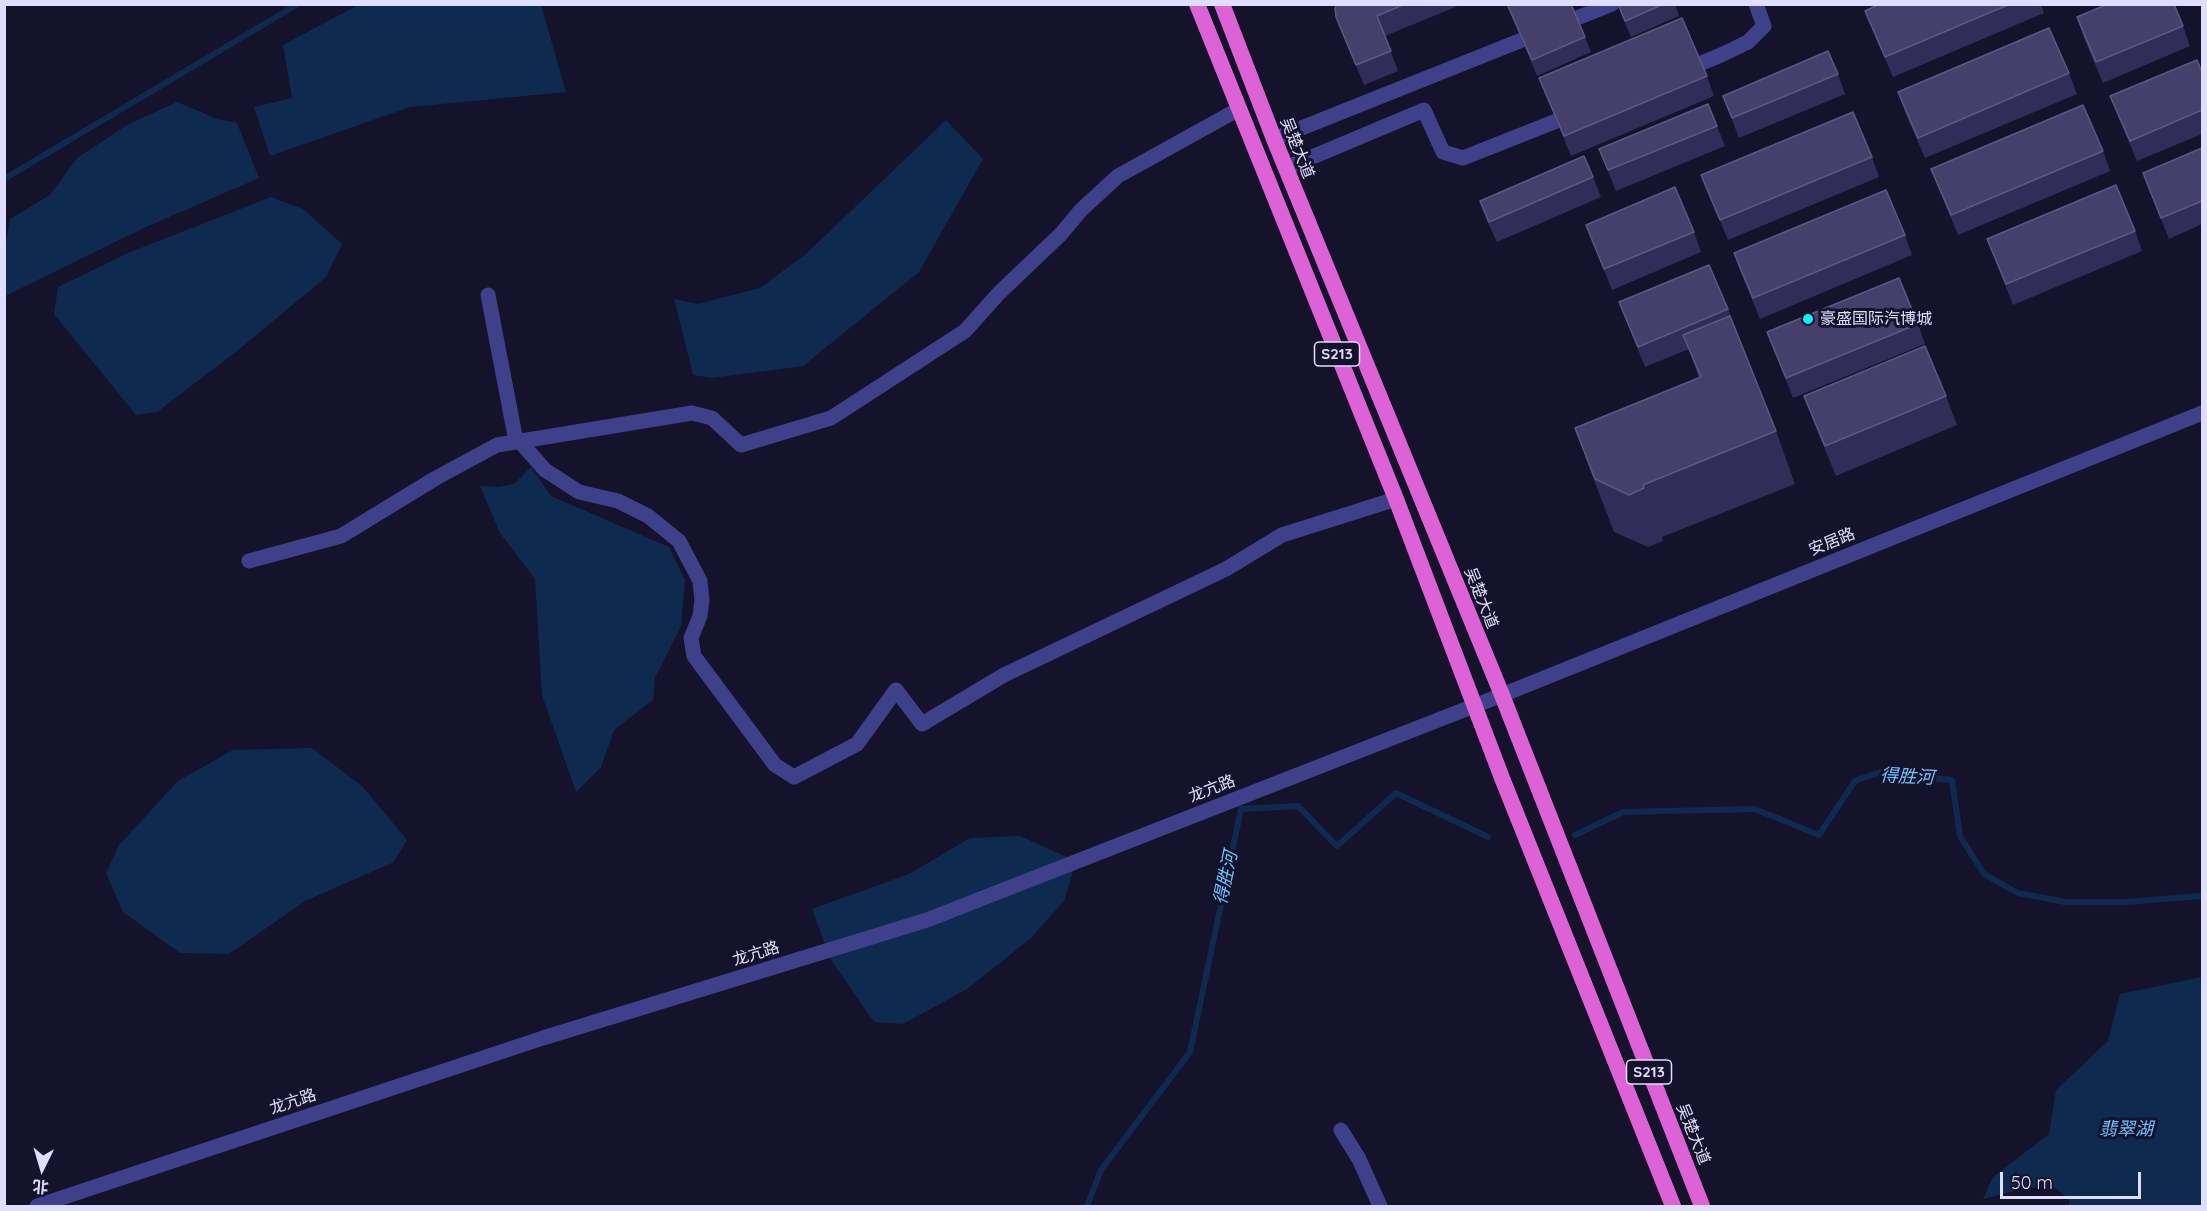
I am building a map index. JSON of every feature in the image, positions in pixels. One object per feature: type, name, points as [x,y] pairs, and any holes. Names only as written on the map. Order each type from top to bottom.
[{"type":"highway","name":"S213","points":[[1197,4],[1396,499],[1502,778],[1672,1206]]},
{"type":"highway","name":"吴楚大道","points":[[1222,4],[1274,139],[1502,695],[1702,1206]]},
{"type":"street","points":[[1274,139],[1612,4]]},
{"type":"street","points":[[1667,77],[1748,42],[1764,26],[1756,4]]},
{"type":"street","points":[[1286,168],[1424,110],[1443,152],[1463,158],[1592,107]]},
{"type":"street","points":[[249,561],[341,536],[436,478],[497,445],[692,413],[712,418],[741,445],[831,418],[965,331],[999,293],[1118,176],[1239,109]]},
{"type":"street","points":[[488,295],[516,436],[545,470],[579,492],[618,501],[648,516],[679,541],[700,581],[702,600],[700,616],[691,638],[694,656],[775,765],[794,777],[857,744],[896,690],[922,724],[1004,675],[1226,569],[1282,535],[1396,499]]},
{"type":"street","name":"安居路","points":[[1475,705],[2202,413]]},
{"type":"street","name":"龙亢路","points":[[37,1206],[543,1038],[927,920],[1475,705]]},
{"type":"street","points":[[1341,1130],[1359,1159],[1380,1206]]},
{"type":"water","points":[[360,4],[541,5],[566,92],[410,107],[270,156],[254,107],[292,98],[283,45]]},
{"type":"water","points":[[177,102],[217,119],[237,123],[259,178],[146,227],[5,296],[5,249],[10,219],[50,195],[77,158],[127,125]]},
{"type":"water","points":[[946,120],[983,159],[919,272],[803,366],[712,378],[693,375],[674,299],[698,304],[760,288],[806,254]]},
{"type":"water","points":[[271,197],[303,209],[342,244],[326,277],[237,351],[157,412],[136,415],[54,314],[58,287],[128,253]]},
{"type":"water","points":[[531,467],[551,496],[669,547],[685,580],[681,626],[655,678],[653,700],[614,730],[601,767],[576,792],[542,695],[535,579],[500,533],[480,486],[497,487],[514,484]]},
{"type":"water","points":[[312,748],[363,787],[407,840],[394,862],[305,901],[229,954],[180,953],[123,912],[106,873],[119,845],[178,781],[233,750]]},
{"type":"water","points":[[1020,836],[1076,861],[1064,901],[1030,939],[967,989],[903,1024],[874,1022],[831,960],[812,909],[909,874],[970,838]]},
{"type":"water","name":"翡翠湖","points":[[2202,977],[2202,1206],[2069,1206],[2069,1199],[2055,1188],[2027,1188],[1983,1199],[1993,1177],[2049,1134],[2056,1090],[2108,1041],[2120,994]]},
{"type":"building","points":[[1337,4],[1405,4],[1377,16],[1391,51],[1356,65],[1336,17]]},
{"type":"building","points":[[1507,4],[1571,4],[1585,37],[1532,60]]},
{"type":"building","points":[[1618,4],[1664,4],[1625,21]]},
{"type":"building","points":[[1880,4],[2010,4],[1885,57],[1865,11]]},
{"type":"building","points":[[2108,4],[2174,4],[2183,26],[2096,62],[2077,17]]},
{"type":"building","points":[[1682,18],[1707,76],[1564,136],[1539,78]]},
{"type":"building","points":[[2049,28],[2069,73],[1918,138],[1898,92]]},
{"type":"building","points":[[1828,51],[1838,74],[1732,118],[1723,96]]},
{"type":"building","points":[[2197,60],[2202,72],[2202,110],[2130,141],[2110,96]]},
{"type":"building","points":[[1708,104],[1717,126],[1608,170],[1599,149]]},
{"type":"building","points":[[2083,105],[2103,151],[1951,215],[1931,169]]},
{"type":"building","points":[[1853,112],[1872,157],[1720,220],[1701,175]]},
{"type":"building","points":[[2202,148],[2202,201],[2161,218],[2143,173]]},
{"type":"building","points":[[1584,156],[1593,177],[1489,222],[1480,201]]},
{"type":"building","points":[[2116,185],[2135,231],[2006,284],[1987,239]]},
{"type":"building","points":[[1675,187],[1694,232],[1604,269],[1586,225]]},
{"type":"building","points":[[1886,190],[1905,235],[1753,298],[1734,253]]},
{"type":"building","points":[[1709,265],[1728,309],[1638,347],[1619,302]]},
{"type":"building","points":[[1899,278],[1918,324],[1786,378],[1767,332]]},
{"type":"building","points":[[1730,316],[1776,431],[1643,485],[1644,488],[1629,495],[1595,479],[1575,428],[1701,377],[1683,335]]},
{"type":"building","points":[[1925,346],[1946,396],[1825,446],[1804,396]]},
{"type":"waterway","points":[[4,179],[298,4]]},
{"type":"waterway","name":"得胜河","points":[[1575,835],[1623,812],[1755,809],[1819,835],[1855,781],[1880,772],[1952,780],[1960,836],[1984,874],[2018,893],[2065,902],[2125,902],[2202,896]]},
{"type":"waterway","name":"得胜河","points":[[1087,1206],[1101,1170],[1190,1052],[1241,809],[1298,806],[1337,846],[1396,793],[1488,837]]},
{"type":"place","name":"豪盛国际汽博城","points":[[1808,319]]}]
